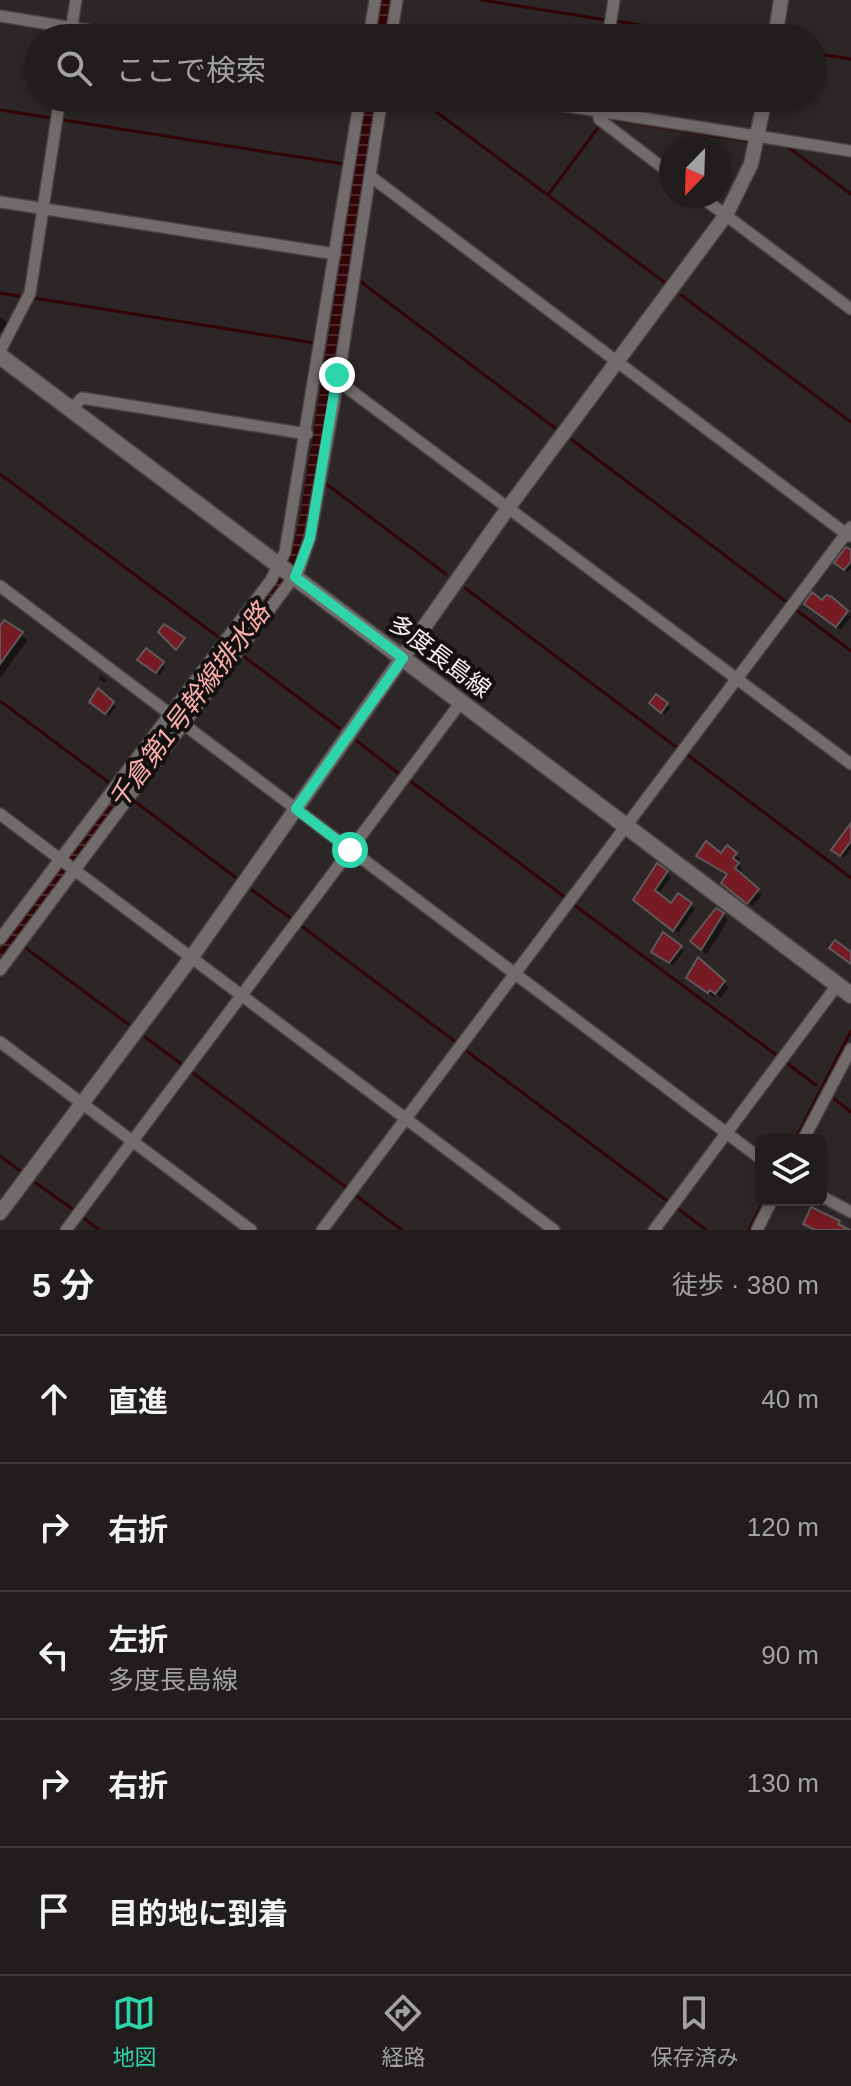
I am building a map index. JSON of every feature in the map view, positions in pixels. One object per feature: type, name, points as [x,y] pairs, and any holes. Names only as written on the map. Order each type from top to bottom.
[{"type":"main road","name":"多度長島線","points":[[0,353],[70,410],[844,990]]},
{"type":"street","points":[[72,24],[76,0]]},
{"type":"street","points":[[371,24],[375,0]]},
{"type":"street","points":[[393,24],[397,0]]},
{"type":"street","points":[[610,24],[614,0]]},
{"type":"street","points":[[777,24],[781,0]]},
{"type":"street","points":[[0,16],[33,24]]},
{"type":"street","points":[[0,353],[30,293],[58,112]]},
{"type":"street","points":[[0,939],[177,719],[287,571],[358,112]]},
{"type":"street","points":[[0,970],[74,870],[177,719],[310,538],[380,112]]},
{"type":"street","points":[[596,112],[599,119],[659,165]]},
{"type":"street","points":[[602,112],[851,151]]},
{"type":"street","points":[[0,1213],[191,958],[508,508],[726,215],[740,189],[759,137],[763,112]]},
{"type":"street","points":[[322,1230],[736,678],[849,533],[370,176]]},
{"type":"street","points":[[0,202],[335,254]]},
{"type":"street","points":[[716,208],[851,309]]},
{"type":"street","points":[[338,381],[851,764]]},
{"type":"street","points":[[70,410],[82,398],[307,434]]},
{"type":"street","points":[[0,586],[755,1155]]},
{"type":"street","points":[[66,1230],[461,702]]},
{"type":"street","points":[[0,814],[554,1230]]},
{"type":"street","points":[[654,1230],[726,1133],[844,990]]},
{"type":"street","points":[[0,1042],[251,1230]]},
{"type":"street","points":[[806,1134],[851,1049]]},
{"type":"street","points":[[827,1199],[851,1212]]},
{"type":"street","points":[[757,1230],[769,1206]]},
{"type":"water","points":[[382,0],[392,0],[388,24],[378,24]]},
{"type":"water","name":"千倉第1号幹線排水路","points":[[364,112],[374,112],[307,531],[296,565],[0,963],[0,950],[276,583],[290,556],[299,524]]},
{"type":"building","points":[[846,547],[851,550],[851,561],[844,570],[834,563]]},
{"type":"building","points":[[812,592],[822,600],[826,595],[832,597],[848,611],[836,627],[804,604]]},
{"type":"building","points":[[4,620],[23,632],[0,664],[0,626]]},
{"type":"building","points":[[164,624],[185,638],[176,650],[158,632]]},
{"type":"building","points":[[146,648],[164,662],[156,673],[137,660]]},
{"type":"building","points":[[98,688],[114,702],[105,714],[89,702]]},
{"type":"building","points":[[656,694],[668,703],[661,713],[649,703]]},
{"type":"building","points":[[851,823],[851,841],[840,856],[831,850]]},
{"type":"building","points":[[706,841],[721,853],[727,845],[737,853],[733,858],[739,863],[735,868],[759,889],[747,904],[721,883],[727,874],[696,856]]},
{"type":"building","points":[[657,863],[668,871],[655,890],[671,903],[678,893],[692,903],[673,931],[633,900]]},
{"type":"building","points":[[716,908],[724,913],[701,950],[690,941]]},
{"type":"building","points":[[663,932],[682,946],[669,963],[651,952]]},
{"type":"building","points":[[835,940],[851,952],[851,964],[829,948]]},
{"type":"building","points":[[698,957],[725,981],[715,994],[710,990],[708,993],[686,978]]},
{"type":"building","points":[[811,1207],[840,1221],[838,1224],[850,1230],[815,1230],[803,1224]]},
{"type":"waterway","points":[[482,0],[606,20]]},
{"type":"waterway","points":[[615,21],[634,24]]},
{"type":"waterway","points":[[827,55],[851,59]]},
{"type":"waterway","points":[[0,110],[52,118]]},
{"type":"waterway","points":[[437,112],[664,282]]},
{"type":"waterway","points":[[605,118],[747,141]]},
{"type":"waterway","points":[[63,120],[344,164]]},
{"type":"waterway","points":[[548,195],[600,125]]},
{"type":"waterway","points":[[788,147],[851,194]]},
{"type":"waterway","points":[[357,279],[555,428]]},
{"type":"waterway","points":[[0,293],[24,297]]},
{"type":"waterway","points":[[681,295],[851,422]]},
{"type":"waterway","points":[[34,298],[315,343]]},
{"type":"waterway","points":[[572,440],[788,603]]},
{"type":"waterway","name":"千倉第1号幹線排水路","points":[[0,474],[221,639]]},
{"type":"waterway","points":[[325,483],[446,574]]},
{"type":"waterway","points":[[465,588],[679,749]]},
{"type":"waterway","points":[[795,609],[851,651]]},
{"type":"waterway","name":"千倉第1号幹線排水路","points":[[242,655],[339,728]]},
{"type":"waterway","name":"千倉第1号幹線排水路","points":[[0,701],[111,784]]},
{"type":"waterway","points":[[357,741],[402,776]]},
{"type":"waterway","points":[[685,753],[851,878]]},
{"type":"waterway","points":[[409,780],[566,898]]},
{"type":"waterway","name":"千倉第1号幹線排水路","points":[[133,800],[235,877]]},
{"type":"waterway","points":[[252,890],[293,920]]},
{"type":"waterway","points":[[573,904],[779,1057]]},
{"type":"waterway","points":[[300,925],[457,1043]]},
{"type":"waterway","points":[[23,946],[128,1024]]},
{"type":"waterway","points":[[798,1134],[851,1031]]},
{"type":"waterway","points":[[145,1037],[184,1066]]},
{"type":"waterway","points":[[464,1049],[670,1203]]},
{"type":"waterway","points":[[785,1062],[816,1085]]},
{"type":"waterway","points":[[190,1071],[347,1188]]},
{"type":"waterway","points":[[832,1097],[851,1112]]},
{"type":"waterway","points":[[0,1156],[19,1170]]},
{"type":"waterway","points":[[36,1183],[75,1211]]},
{"type":"waterway","points":[[355,1195],[402,1230]]},
{"type":"waterway","points":[[749,1230],[761,1206]]},
{"type":"waterway","points":[[676,1207],[706,1230]]},
{"type":"waterway","points":[[81,1216],[99,1230]]},
{"type":"route","points":[[337,375],[310,538],[295,577],[403,658],[296,809],[350,850]]}]
